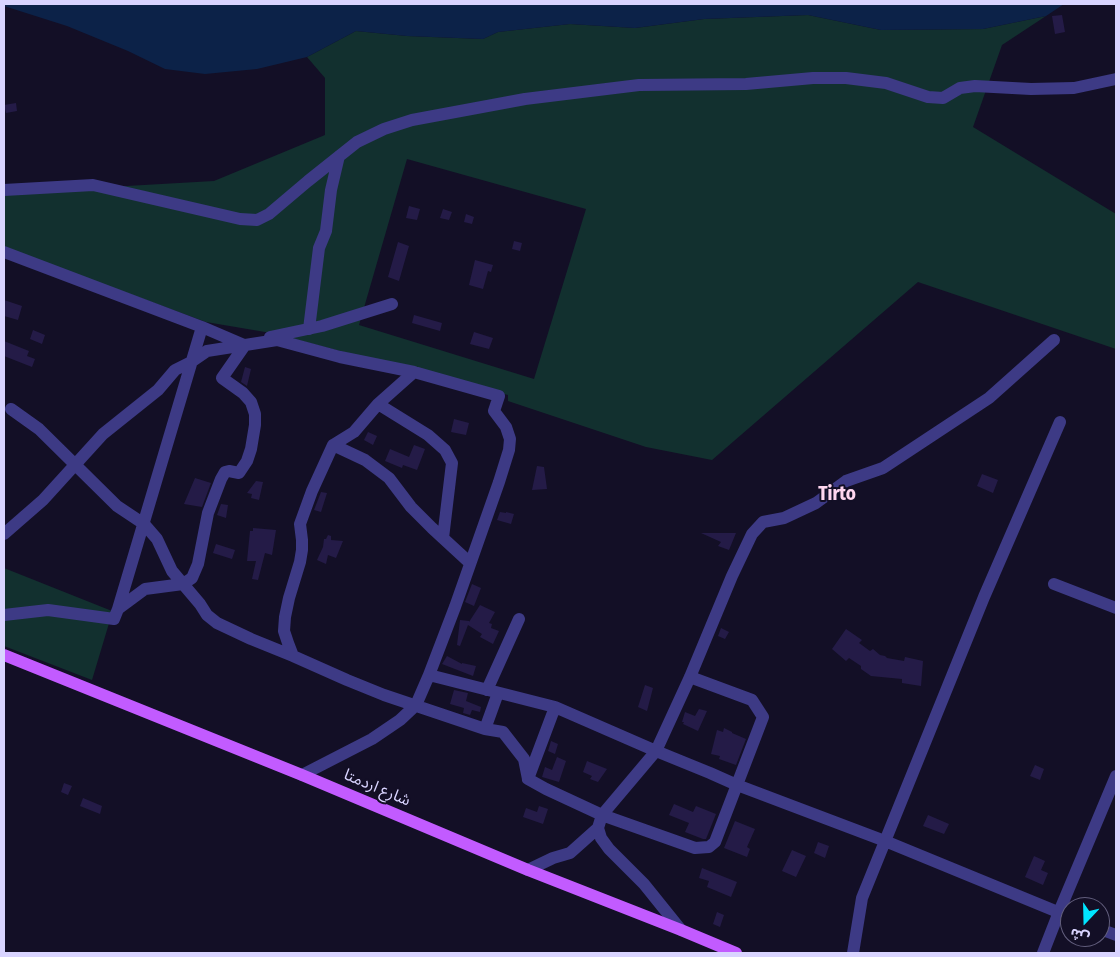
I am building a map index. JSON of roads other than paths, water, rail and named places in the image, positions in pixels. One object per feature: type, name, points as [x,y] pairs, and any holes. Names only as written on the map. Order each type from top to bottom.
[{"type":"main road","name":"شارع اردمتا","points":[[4,655],[302,775],[528,870],[736,953]]},
{"type":"street","points":[[4,190],[93,184],[240,219],[257,220],[269,214],[357,142],[384,129],[412,120],[525,99],[638,85],[746,84],[813,78],[846,78],[886,83],[928,97],[943,98],[960,88],[975,86],[1031,89],[1074,88],[1116,78]]},
{"type":"street","points":[[309,329],[319,248],[326,231],[331,190],[339,156]]},
{"type":"street","points":[[4,252],[202,327],[244,346]]},
{"type":"street","points":[[118,609],[145,589],[183,584],[192,578],[195,573],[208,513],[221,479],[229,471],[239,474],[251,449],[255,414],[251,402],[222,378],[244,346],[278,334],[309,329],[392,304]]},
{"type":"street","points":[[4,615],[48,610],[114,619],[202,327]]},
{"type":"street","points":[[4,534],[43,500],[103,434],[158,390],[175,370],[207,351],[277,340],[340,357],[414,372],[499,396],[494,411],[506,427],[510,439],[509,450],[470,563],[416,706],[400,720],[372,739],[302,775]]},
{"type":"street","points":[[528,870],[553,858],[570,853],[598,828],[602,815],[656,751],[690,677],[732,576],[752,534],[763,522],[784,518],[816,503],[846,481],[883,468],[989,398],[1054,340]]},
{"type":"street","points":[[293,656],[284,631],[285,617],[302,550],[300,524],[312,491],[333,446],[354,432],[378,404],[414,372]]},
{"type":"street","points":[[378,404],[428,435],[444,450],[452,463],[443,538]]},
{"type":"street","points":[[11,409],[39,429],[117,506],[144,524],[157,538],[172,571],[207,615],[216,623],[251,640],[384,695],[485,729],[503,732],[524,759],[528,779],[602,815],[695,848],[709,848],[715,842],[763,717],[752,700],[690,677]]},
{"type":"street","points":[[853,953],[862,898],[984,597],[1060,422]]},
{"type":"street","points":[[333,446],[366,460],[389,478],[411,508],[470,563]]},
{"type":"street","points":[[1054,584],[1116,608]]},
{"type":"street","points":[[485,729],[493,692],[519,619]]},
{"type":"street","points":[[429,675],[555,707],[737,785],[885,841],[1060,912]]},
{"type":"street","points":[[528,779],[555,707]]},
{"type":"street","points":[[1070,897],[1116,776]]},
{"type":"street","points":[[598,828],[601,838],[609,849],[644,884],[681,930]]},
{"type":"street","points":[[1043,953],[1060,921]]},
{"type":"water","points":[[4,4],[1064,4],[1046,16],[983,29],[881,30],[808,15],[704,19],[635,28],[570,24],[498,32],[483,39],[407,36],[356,31],[307,57],[257,69],[205,74],[165,69],[128,51],[67,26],[4,6]]},
{"type":"district","name":"Tirto","points":[[837,495]]}]
